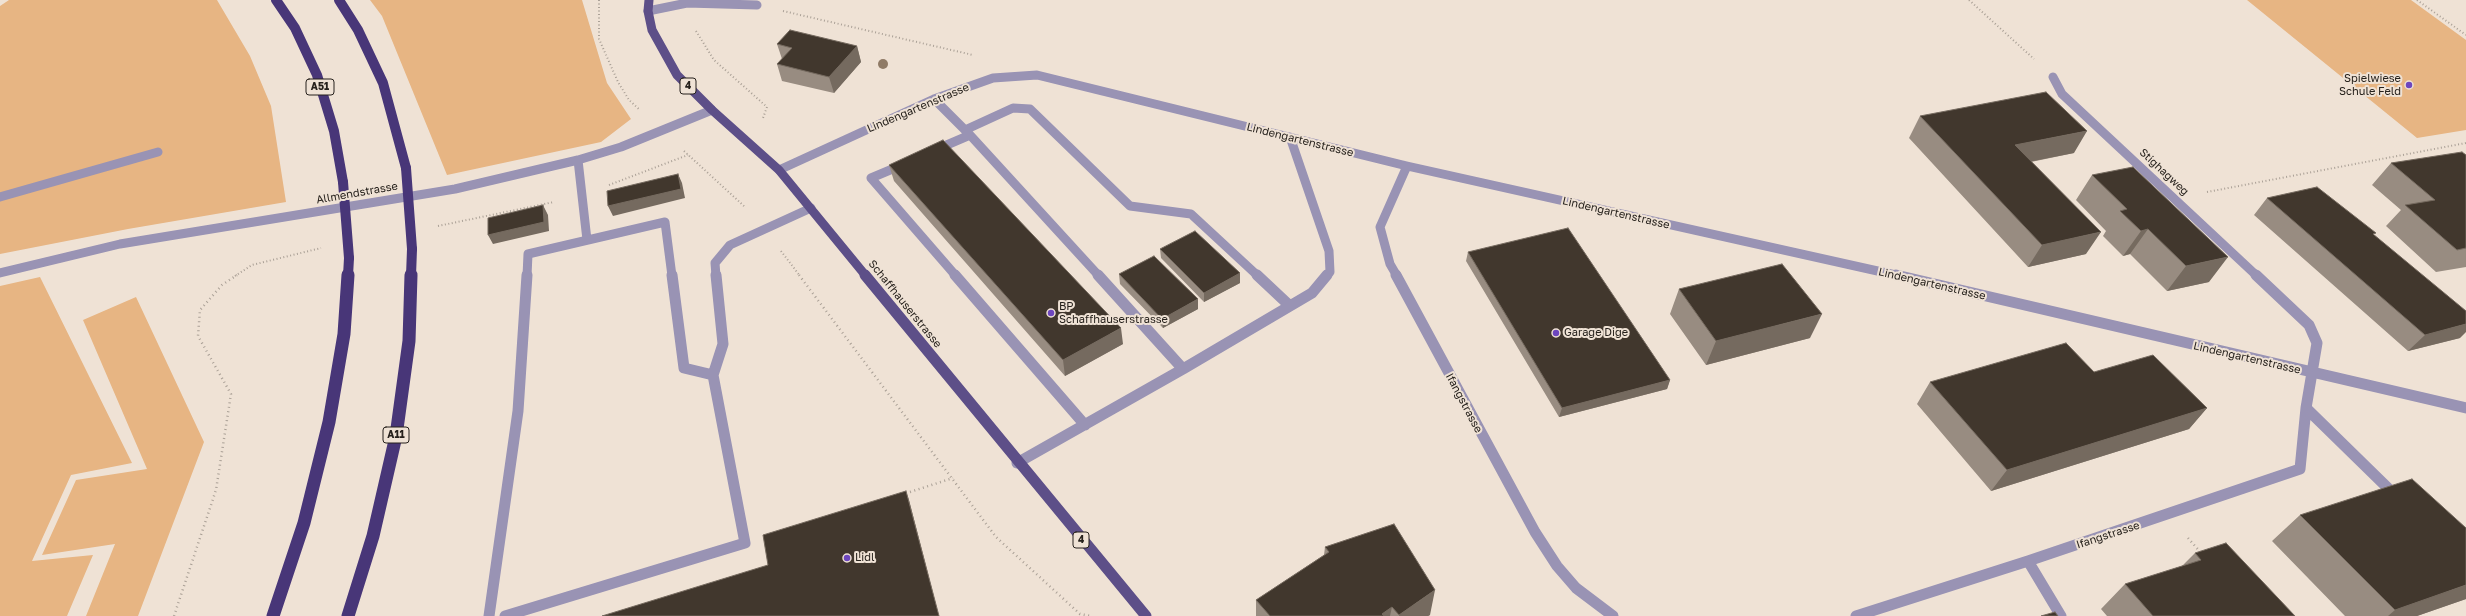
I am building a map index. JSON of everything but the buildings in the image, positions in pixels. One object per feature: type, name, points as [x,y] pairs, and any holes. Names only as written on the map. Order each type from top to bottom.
[{"type":"highway","name":"A51","points":[[273,616],[304,523],[329,422],[344,334],[349,258],[343,182],[334,131],[317,76],[295,28],[276,0]]},
{"type":"highway","name":"A11","points":[[339,0],[358,30],[382,83],[406,168],[412,249],[409,341],[396,436],[373,536],[348,616]]},
{"type":"main road","name":"4","points":[[648,11],[649,0]]},
{"type":"main road","name":"Schaffhauserstrasse","points":[[648,11],[655,36],[677,75],[712,110],[779,170],[1017,463],[1146,616]]},
{"type":"street","points":[[648,11],[687,3],[757,5]]},
{"type":"street","name":"Lindengartenstrasse","points":[[779,170],[934,99],[993,78],[1038,75],[1408,166],[1886,273],[2466,408]]},
{"type":"street","name":"Stighagweg","points":[[2053,76],[2062,94],[2175,198],[2309,325],[2317,343],[2312,373]]},
{"type":"street","points":[[934,99],[967,132],[1183,369]]},
{"type":"street","points":[[927,154],[1013,108],[1030,109],[1130,206],[1191,214],[1290,306]]},
{"type":"street","name":"Allmendstrasse","points":[[0,273],[120,244],[455,189],[578,160],[621,147],[712,110]]},
{"type":"street","points":[[1017,463],[1183,369],[1312,293],[1330,272],[1329,251],[1290,137]]},
{"type":"street","points":[[0,197],[158,152]]},
{"type":"street","points":[[578,160],[587,240]]},
{"type":"street","points":[[913,160],[871,178],[1085,425]]},
{"type":"street","name":"Ifangstrasse","points":[[1408,166],[1380,227],[1390,264],[1535,532],[1557,566],[1576,588],[1600,608],[1613,616]]},
{"type":"street","points":[[505,616],[745,543],[713,375],[723,344],[714,263],[730,245],[764,228],[811,208]]},
{"type":"street","points":[[489,616],[518,411],[528,254],[666,222],[684,368],[713,375]]},
{"type":"street","name":"Ifangstrasse","points":[[1856,616],[2168,515],[2300,469],[2306,408],[2312,373]]},
{"type":"street","points":[[2306,408],[2405,505]]},
{"type":"street","points":[[2028,561],[2061,616]]},
{"type":"path","points":[[599,0],[599,39],[612,70],[629,100]]},
{"type":"path","points":[[1969,0],[2053,76]]},
{"type":"path","points":[[2417,0],[2466,35]]},
{"type":"path","points":[[757,5],[983,58],[993,78]]},
{"type":"path","points":[[699,37],[714,60],[767,107]]},
{"type":"path","points":[[2175,198],[2466,143]]},
{"type":"path","points":[[688,155],[739,200],[764,228],[996,537],[1080,614],[1091,616]]},
{"type":"path","points":[[910,492],[953,478]]},
{"type":"path","points":[[2168,515],[2205,556]]},
{"type":"shaded area","points":[[9,0],[217,0],[250,56],[271,106],[286,202],[128,229],[0,254],[0,6]]},
{"type":"shaded area","points":[[370,0],[582,0],[607,83],[631,119],[601,142],[447,175],[382,16]]},
{"type":"shaded area","name":"Spielwiese Schule Feld","points":[[2247,0],[2411,0],[2466,40],[2466,130],[2417,138]]},
{"type":"shaded area","points":[[40,277],[132,463],[71,475],[32,561],[93,555],[67,616],[0,616],[0,286]]},
{"type":"shaded area","points":[[136,297],[204,442],[138,616],[86,616],[115,544],[42,555],[76,480],[147,469],[83,320]]},
{"type":"place","name":"Spielwiese Schule Feld","points":[[2409,85]]},
{"type":"place","name":"BP Schaffhauserstrasse","points":[[1051,313]]},
{"type":"place","name":"Garage Dige","points":[[1556,333]]},
{"type":"place","name":"Lidl","points":[[847,558]]}]
